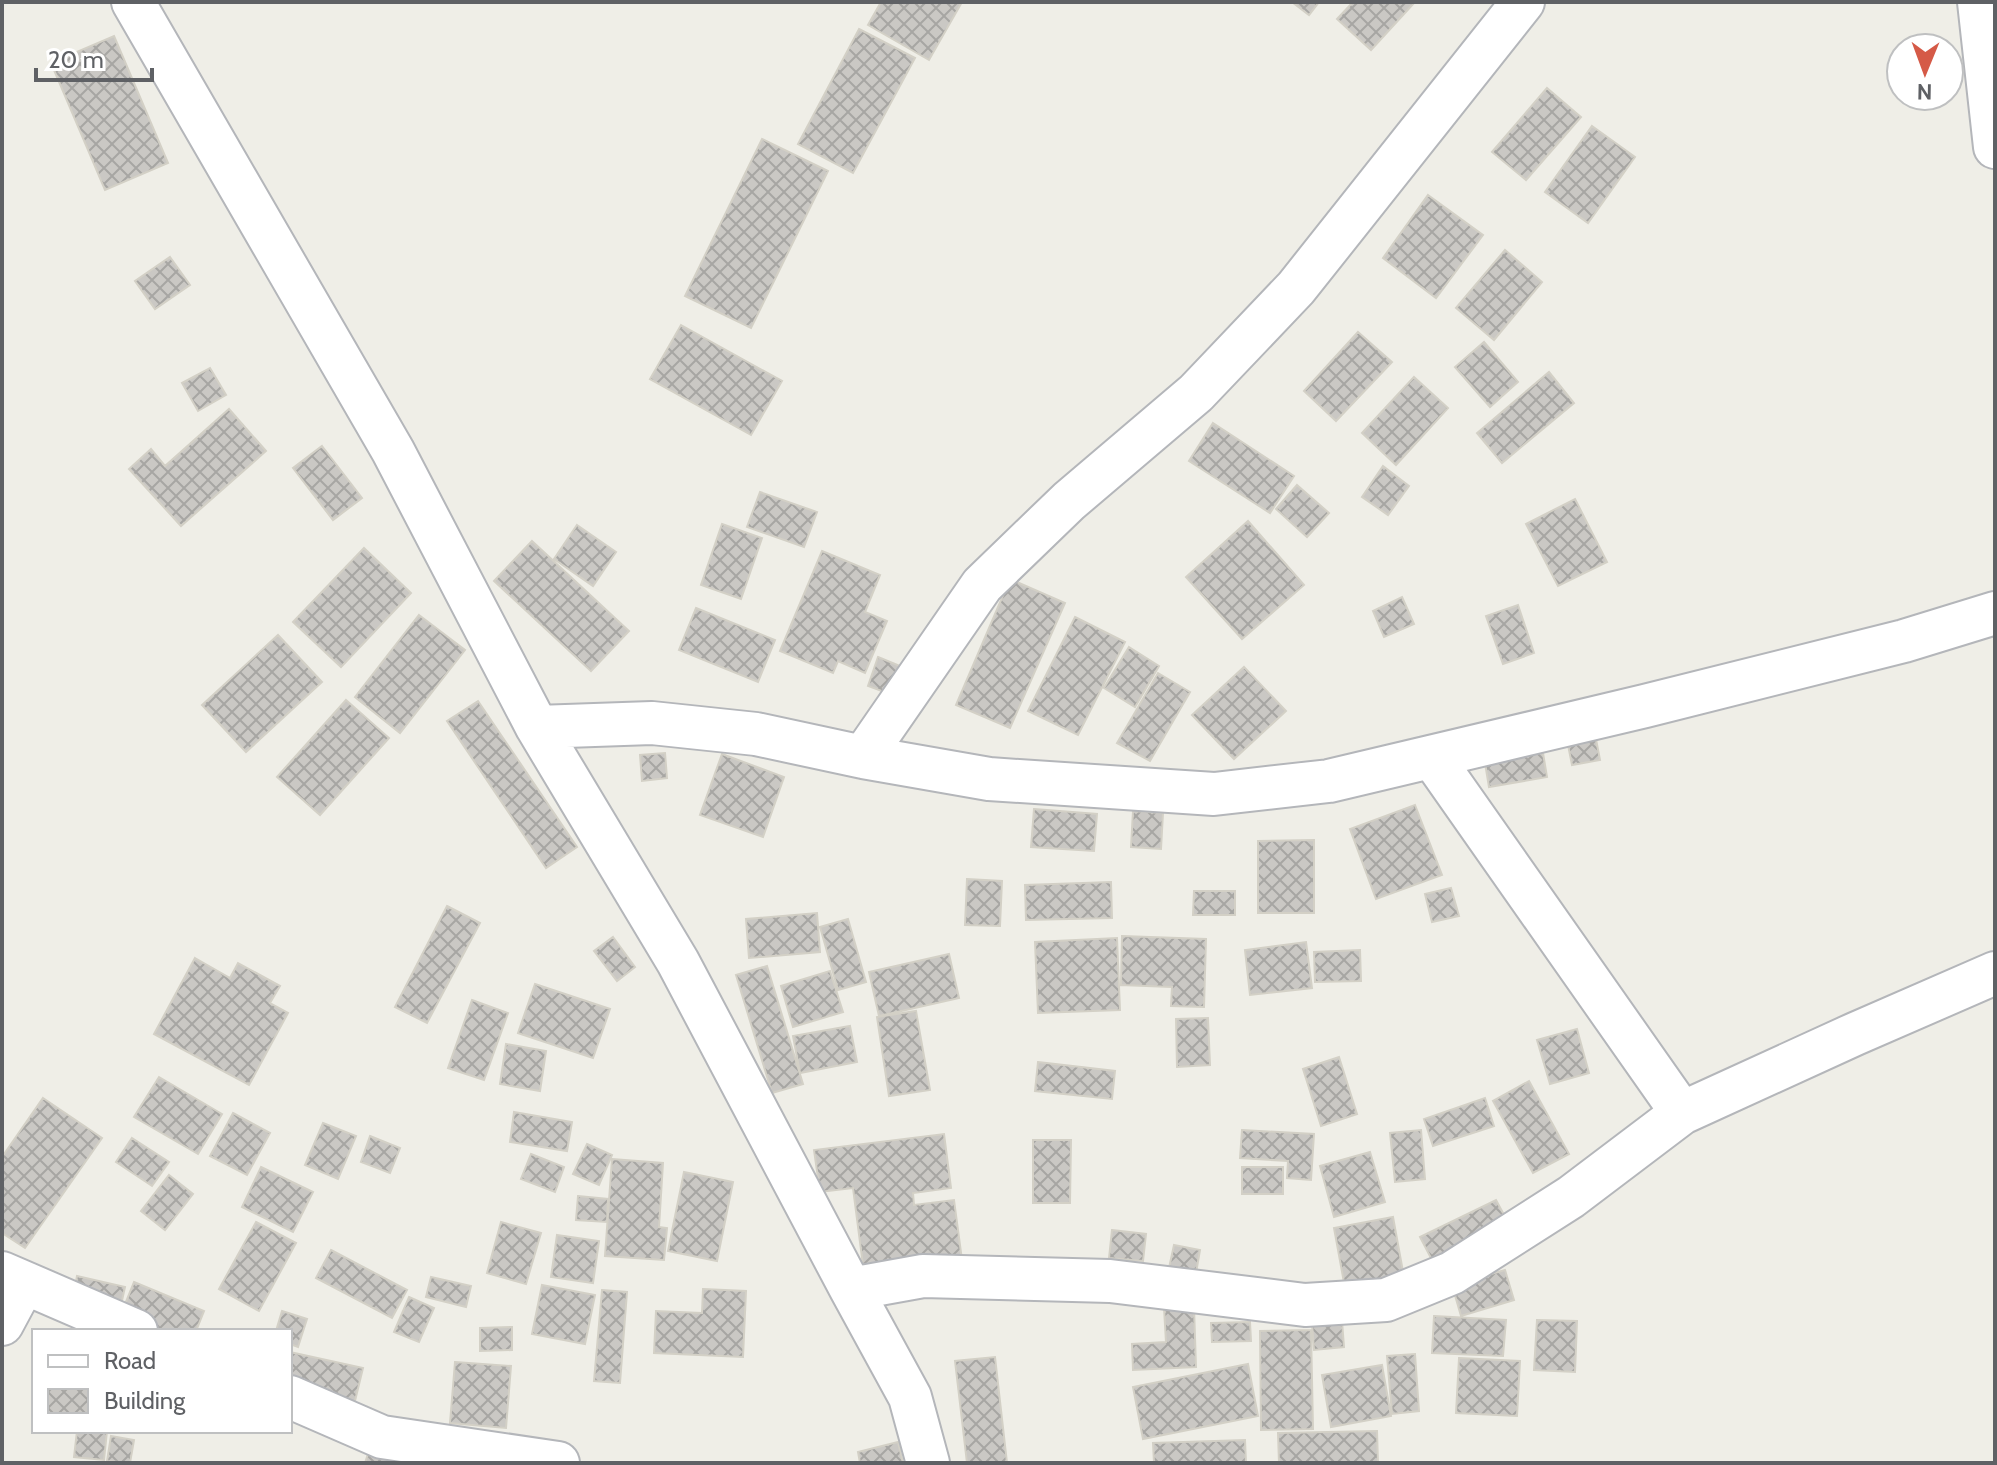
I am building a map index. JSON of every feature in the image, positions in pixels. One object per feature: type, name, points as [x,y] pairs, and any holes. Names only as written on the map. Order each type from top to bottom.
[{"type":"street","points":[[133,2],[393,451],[537,727],[678,962],[910,1397],[928,1463]]},
{"type":"street","points":[[863,757],[982,585],[1069,501],[1196,393],[1296,288],[1523,2]]},
{"type":"street","points":[[1979,2],[1995,147]]},
{"type":"street","points":[[537,727],[652,723],[756,734],[989,779],[1214,794],[1329,781],[1645,706],[1874,648],[1995,613]]},
{"type":"street","points":[[1432,757],[1682,1113]]},
{"type":"street","points":[[851,1289],[923,1276],[1110,1281],[1305,1305],[1386,1300],[1452,1273],[1571,1197],[1682,1113],[1995,973]]},
{"type":"street","points":[[2,1324],[13,1278],[131,1329]]},
{"type":"street","points":[[292,1398],[382,1437],[558,1463]]},
{"type":"building","points":[[881,2],[962,2],[929,60],[868,25]]},
{"type":"building","points":[[1292,2],[1319,2],[1309,15]]},
{"type":"building","points":[[1353,2],[1415,2],[1371,50],[1337,19]]},
{"type":"building","points":[[859,29],[915,58],[853,173],[798,144]]},
{"type":"building","points":[[114,36],[168,163],[105,190],[51,63]]},
{"type":"building","points":[[1547,88],[1581,117],[1526,180],[1492,152]]},
{"type":"building","points":[[1592,126],[1635,157],[1588,223],[1545,192]]},
{"type":"building","points":[[762,139],[828,171],[751,328],[685,296]]},
{"type":"building","points":[[1428,195],[1483,235],[1436,298],[1383,258]]},
{"type":"building","points":[[1505,250],[1542,282],[1494,340],[1456,308]]},
{"type":"building","points":[[170,257],[190,285],[155,309],[135,281]]},
{"type":"building","points":[[681,325],[782,381],[751,435],[650,379]]},
{"type":"building","points":[[1358,332],[1392,362],[1336,421],[1304,391]]},
{"type":"building","points":[[1484,342],[1518,382],[1490,407],[1455,367]]},
{"type":"building","points":[[210,368],[226,395],[198,411],[182,383]]},
{"type":"building","points":[[1549,372],[1574,403],[1502,463],[1477,433]]},
{"type":"building","points":[[1414,377],[1448,408],[1396,465],[1362,433]]},
{"type":"building","points":[[229,409],[266,451],[181,526],[129,469],[151,449],[165,466]]},
{"type":"building","points":[[1213,423],[1294,476],[1270,513],[1189,461]]},
{"type":"building","points":[[322,446],[362,498],[333,520],[293,468]]},
{"type":"building","points":[[1383,466],[1409,486],[1388,515],[1362,497]]},
{"type":"building","points":[[1297,485],[1329,513],[1307,537],[1276,509]]},
{"type":"building","points":[[760,492],[817,512],[804,547],[747,527]]},
{"type":"building","points":[[1575,499],[1607,562],[1558,586],[1526,524]]},
{"type":"building","points":[[1248,521],[1304,585],[1242,639],[1186,577]]},
{"type":"building","points":[[722,524],[762,538],[741,599],[701,585]]},
{"type":"building","points":[[577,525],[616,552],[593,586],[554,559]]},
{"type":"building","points":[[532,541],[629,631],[591,671],[494,581]]},
{"type":"building","points":[[364,548],[411,593],[341,667],[293,622]]},
{"type":"building","points":[[822,551],[880,575],[865,612],[887,621],[865,673],[838,661],[833,673],[780,651]]},
{"type":"building","points":[[1010,579],[1065,603],[1010,728],[956,705]]},
{"type":"building","points":[[1402,597],[1414,624],[1384,637],[1373,611]]},
{"type":"building","points":[[1518,605],[1534,653],[1503,664],[1486,616]]},
{"type":"building","points":[[696,608],[775,640],[758,682],[679,650]]},
{"type":"building","points":[[419,615],[465,650],[400,733],[355,697]]},
{"type":"building","points":[[1075,617],[1125,642],[1078,735],[1028,711]]},
{"type":"building","points":[[278,635],[322,682],[246,752],[202,705]]},
{"type":"building","points":[[1129,647],[1159,666],[1135,707],[1104,688]]},
{"type":"building","points":[[878,657],[905,668],[895,696],[868,686]]},
{"type":"building","points":[[1244,667],[1286,711],[1234,759],[1192,715]]},
{"type":"building","points":[[1158,673],[1190,692],[1150,761],[1117,743]]},
{"type":"building","points":[[346,700],[389,738],[320,815],[277,777]]},
{"type":"building","points":[[478,701],[577,847],[546,868],[447,721]]},
{"type":"building","points":[[1595,734],[1600,760],[1572,765],[1567,740]]},
{"type":"building","points":[[1542,747],[1547,777],[1489,787],[1484,757]]},
{"type":"building","points":[[665,753],[667,778],[642,781],[640,755]]},
{"type":"building","points":[[722,754],[784,777],[763,837],[700,815]]},
{"type":"building","points":[[1415,805],[1442,875],[1376,899],[1350,829]]},
{"type":"building","points":[[1034,809],[1097,814],[1094,851],[1031,847]]},
{"type":"building","points":[[1133,811],[1163,813],[1161,849],[1131,847]]},
{"type":"building","points":[[1314,840],[1314,913],[1258,913],[1258,841]]},
{"type":"building","points":[[967,879],[1002,881],[1000,926],[965,925]]},
{"type":"building","points":[[1111,882],[1112,918],[1026,920],[1025,885]]},
{"type":"building","points":[[1451,888],[1459,916],[1432,922],[1425,894]]},
{"type":"building","points":[[1194,891],[1235,891],[1235,915],[1193,915]]},
{"type":"building","points":[[447,906],[480,923],[427,1023],[395,1007]]},
{"type":"building","points":[[817,913],[820,952],[749,958],[746,919]]},
{"type":"building","points":[[848,919],[866,982],[838,990],[820,927]]},
{"type":"building","points":[[1122,936],[1206,939],[1204,1007],[1171,1006],[1172,987],[1121,985]]},
{"type":"building","points":[[613,937],[635,967],[617,981],[594,951]]},
{"type":"building","points":[[1117,938],[1120,1010],[1038,1013],[1035,942]]},
{"type":"building","points":[[1306,942],[1312,988],[1250,995],[1245,950]]},
{"type":"building","points":[[1360,950],[1361,981],[1315,982],[1314,952]]},
{"type":"building","points":[[949,954],[959,998],[879,1016],[869,972]]},
{"type":"building","points":[[195,958],[230,978],[238,963],[280,986],[270,1003],[288,1013],[249,1085],[154,1034]]},
{"type":"building","points":[[767,966],[803,1084],[772,1093],[736,975]]},
{"type":"building","points":[[830,971],[843,1012],[793,1027],[781,986]]},
{"type":"building","points":[[535,984],[610,1009],[593,1058],[518,1033]]},
{"type":"building","points":[[472,1000],[508,1013],[484,1080],[448,1068]]},
{"type":"building","points":[[916,1011],[930,1090],[889,1096],[877,1017]]},
{"type":"building","points":[[1208,1018],[1210,1065],[1177,1067],[1176,1019]]},
{"type":"building","points":[[850,1026],[857,1062],[800,1073],[793,1036]]},
{"type":"building","points":[[1577,1029],[1589,1073],[1550,1084],[1537,1040]]},
{"type":"building","points":[[506,1044],[546,1051],[540,1091],[500,1084]]},
{"type":"building","points":[[1339,1057],[1357,1114],[1321,1126],[1303,1069]]},
{"type":"building","points":[[1038,1062],[1115,1071],[1112,1099],[1035,1091]]},
{"type":"building","points":[[159,1077],[222,1114],[198,1154],[134,1117]]},
{"type":"building","points":[[1529,1081],[1569,1154],[1533,1173],[1493,1101]]},
{"type":"building","points":[[43,1098],[102,1138],[25,1248],[2,1233],[2,1157]]},
{"type":"building","points":[[1485,1098],[1494,1126],[1433,1146],[1424,1119]]},
{"type":"building","points":[[514,1112],[572,1122],[567,1151],[510,1142]]},
{"type":"building","points":[[233,1113],[270,1133],[247,1175],[210,1156]]},
{"type":"building","points":[[323,1123],[356,1136],[338,1179],[305,1165]]},
{"type":"building","points":[[1242,1130],[1314,1134],[1311,1180],[1287,1178],[1288,1161],[1240,1158]]},
{"type":"building","points":[[1421,1130],[1425,1179],[1395,1182],[1390,1133]]},
{"type":"building","points":[[944,1134],[951,1188],[913,1193],[914,1205],[954,1200],[962,1260],[864,1273],[853,1188],[820,1192],[814,1150]]},
{"type":"building","points":[[370,1136],[400,1148],[390,1173],[361,1162]]},
{"type":"building","points":[[132,1138],[169,1162],[152,1186],[116,1162]]},
{"type":"building","points":[[1033,1140],[1071,1140],[1070,1203],[1033,1203]]},
{"type":"building","points":[[587,1144],[612,1155],[599,1185],[573,1174]]},
{"type":"building","points":[[1370,1152],[1385,1202],[1334,1217],[1320,1166]]},
{"type":"building","points":[[531,1154],[564,1167],[555,1192],[521,1179]]},
{"type":"building","points":[[612,1159],[663,1163],[659,1227],[667,1228],[664,1260],[605,1256]]},
{"type":"building","points":[[261,1167],[313,1192],[293,1232],[242,1207]]},
{"type":"building","points":[[1242,1167],[1283,1167],[1283,1194],[1242,1194]]},
{"type":"building","points":[[684,1172],[733,1182],[717,1261],[668,1251]]},
{"type":"building","points":[[169,1175],[193,1194],[165,1230],[141,1211]]},
{"type":"building","points":[[578,1196],[608,1199],[607,1222],[576,1220]]},
{"type":"building","points":[[1496,1200],[1509,1224],[1433,1262],[1420,1237]]},
{"type":"building","points":[[1393,1217],[1406,1288],[1347,1299],[1334,1228]]},
{"type":"building","points":[[256,1222],[296,1243],[259,1311],[219,1289]]},
{"type":"building","points":[[501,1222],[541,1233],[526,1284],[487,1273]]},
{"type":"building","points":[[1112,1230],[1146,1234],[1143,1261],[1109,1258]]},
{"type":"building","points":[[557,1235],[599,1241],[593,1283],[551,1277]]},
{"type":"building","points":[[1174,1245],[1200,1250],[1196,1273],[1169,1268]]},
{"type":"building","points":[[331,1250],[407,1290],[392,1318],[316,1278]]},
{"type":"building","points":[[1505,1270],[1514,1300],[1461,1316],[1452,1285]]},
{"type":"building","points":[[77,1276],[125,1287],[119,1314],[72,1303]]},
{"type":"building","points":[[431,1277],[471,1286],[466,1307],[426,1297]]},
{"type":"building","points":[[134,1282],[204,1311],[197,1329],[145,1329],[119,1319]]},
{"type":"building","points":[[542,1285],[595,1295],[585,1344],[532,1334]]},
{"type":"building","points":[[703,1289],[746,1291],[743,1357],[654,1353],[656,1311],[702,1313]]},
{"type":"building","points":[[602,1290],[627,1292],[620,1383],[594,1381]]},
{"type":"building","points":[[409,1297],[434,1308],[419,1342],[394,1332]]},
{"type":"building","points":[[1194,1307],[1196,1367],[1133,1370],[1132,1344],[1166,1342],[1164,1308]]},
{"type":"building","points":[[282,1311],[307,1319],[298,1347],[292,1345],[292,1329],[277,1329]]},
{"type":"building","points":[[1434,1316],[1506,1320],[1503,1356],[1432,1353]]},
{"type":"building","points":[[1537,1320],[1577,1321],[1575,1372],[1534,1370]]},
{"type":"building","points":[[1342,1321],[1344,1347],[1314,1350],[1312,1324]]},
{"type":"building","points":[[1250,1322],[1251,1341],[1212,1342],[1211,1323]]},
{"type":"building","points":[[512,1327],[512,1350],[480,1351],[480,1328]]},
{"type":"building","points":[[1311,1330],[1313,1429],[1261,1430],[1260,1331]]},
{"type":"building","points":[[292,1352],[363,1368],[354,1405],[292,1391]]},
{"type":"building","points":[[1415,1354],[1419,1411],[1392,1414],[1387,1356]]},
{"type":"building","points":[[995,1357],[1007,1463],[967,1463],[955,1361]]},
{"type":"building","points":[[1459,1358],[1520,1361],[1517,1416],[1456,1413]]},
{"type":"building","points":[[455,1362],[511,1366],[506,1428],[450,1423]]},
{"type":"building","points":[[1248,1364],[1258,1416],[1143,1439],[1133,1387]]},
{"type":"building","points":[[1382,1365],[1391,1416],[1331,1427],[1322,1375]]},
{"type":"building","points":[[1377,1431],[1378,1463],[1279,1463],[1278,1433]]},
{"type":"building","points":[[77,1433],[107,1433],[104,1460],[74,1457]]},
{"type":"building","points":[[111,1436],[134,1440],[130,1463],[107,1461]]},
{"type":"building","points":[[1245,1440],[1246,1463],[1154,1463],[1153,1443]]},
{"type":"building","points":[[898,1442],[903,1463],[860,1463],[858,1452]]},
{"type":"building","points":[[368,1454],[404,1462],[365,1463]]}]
